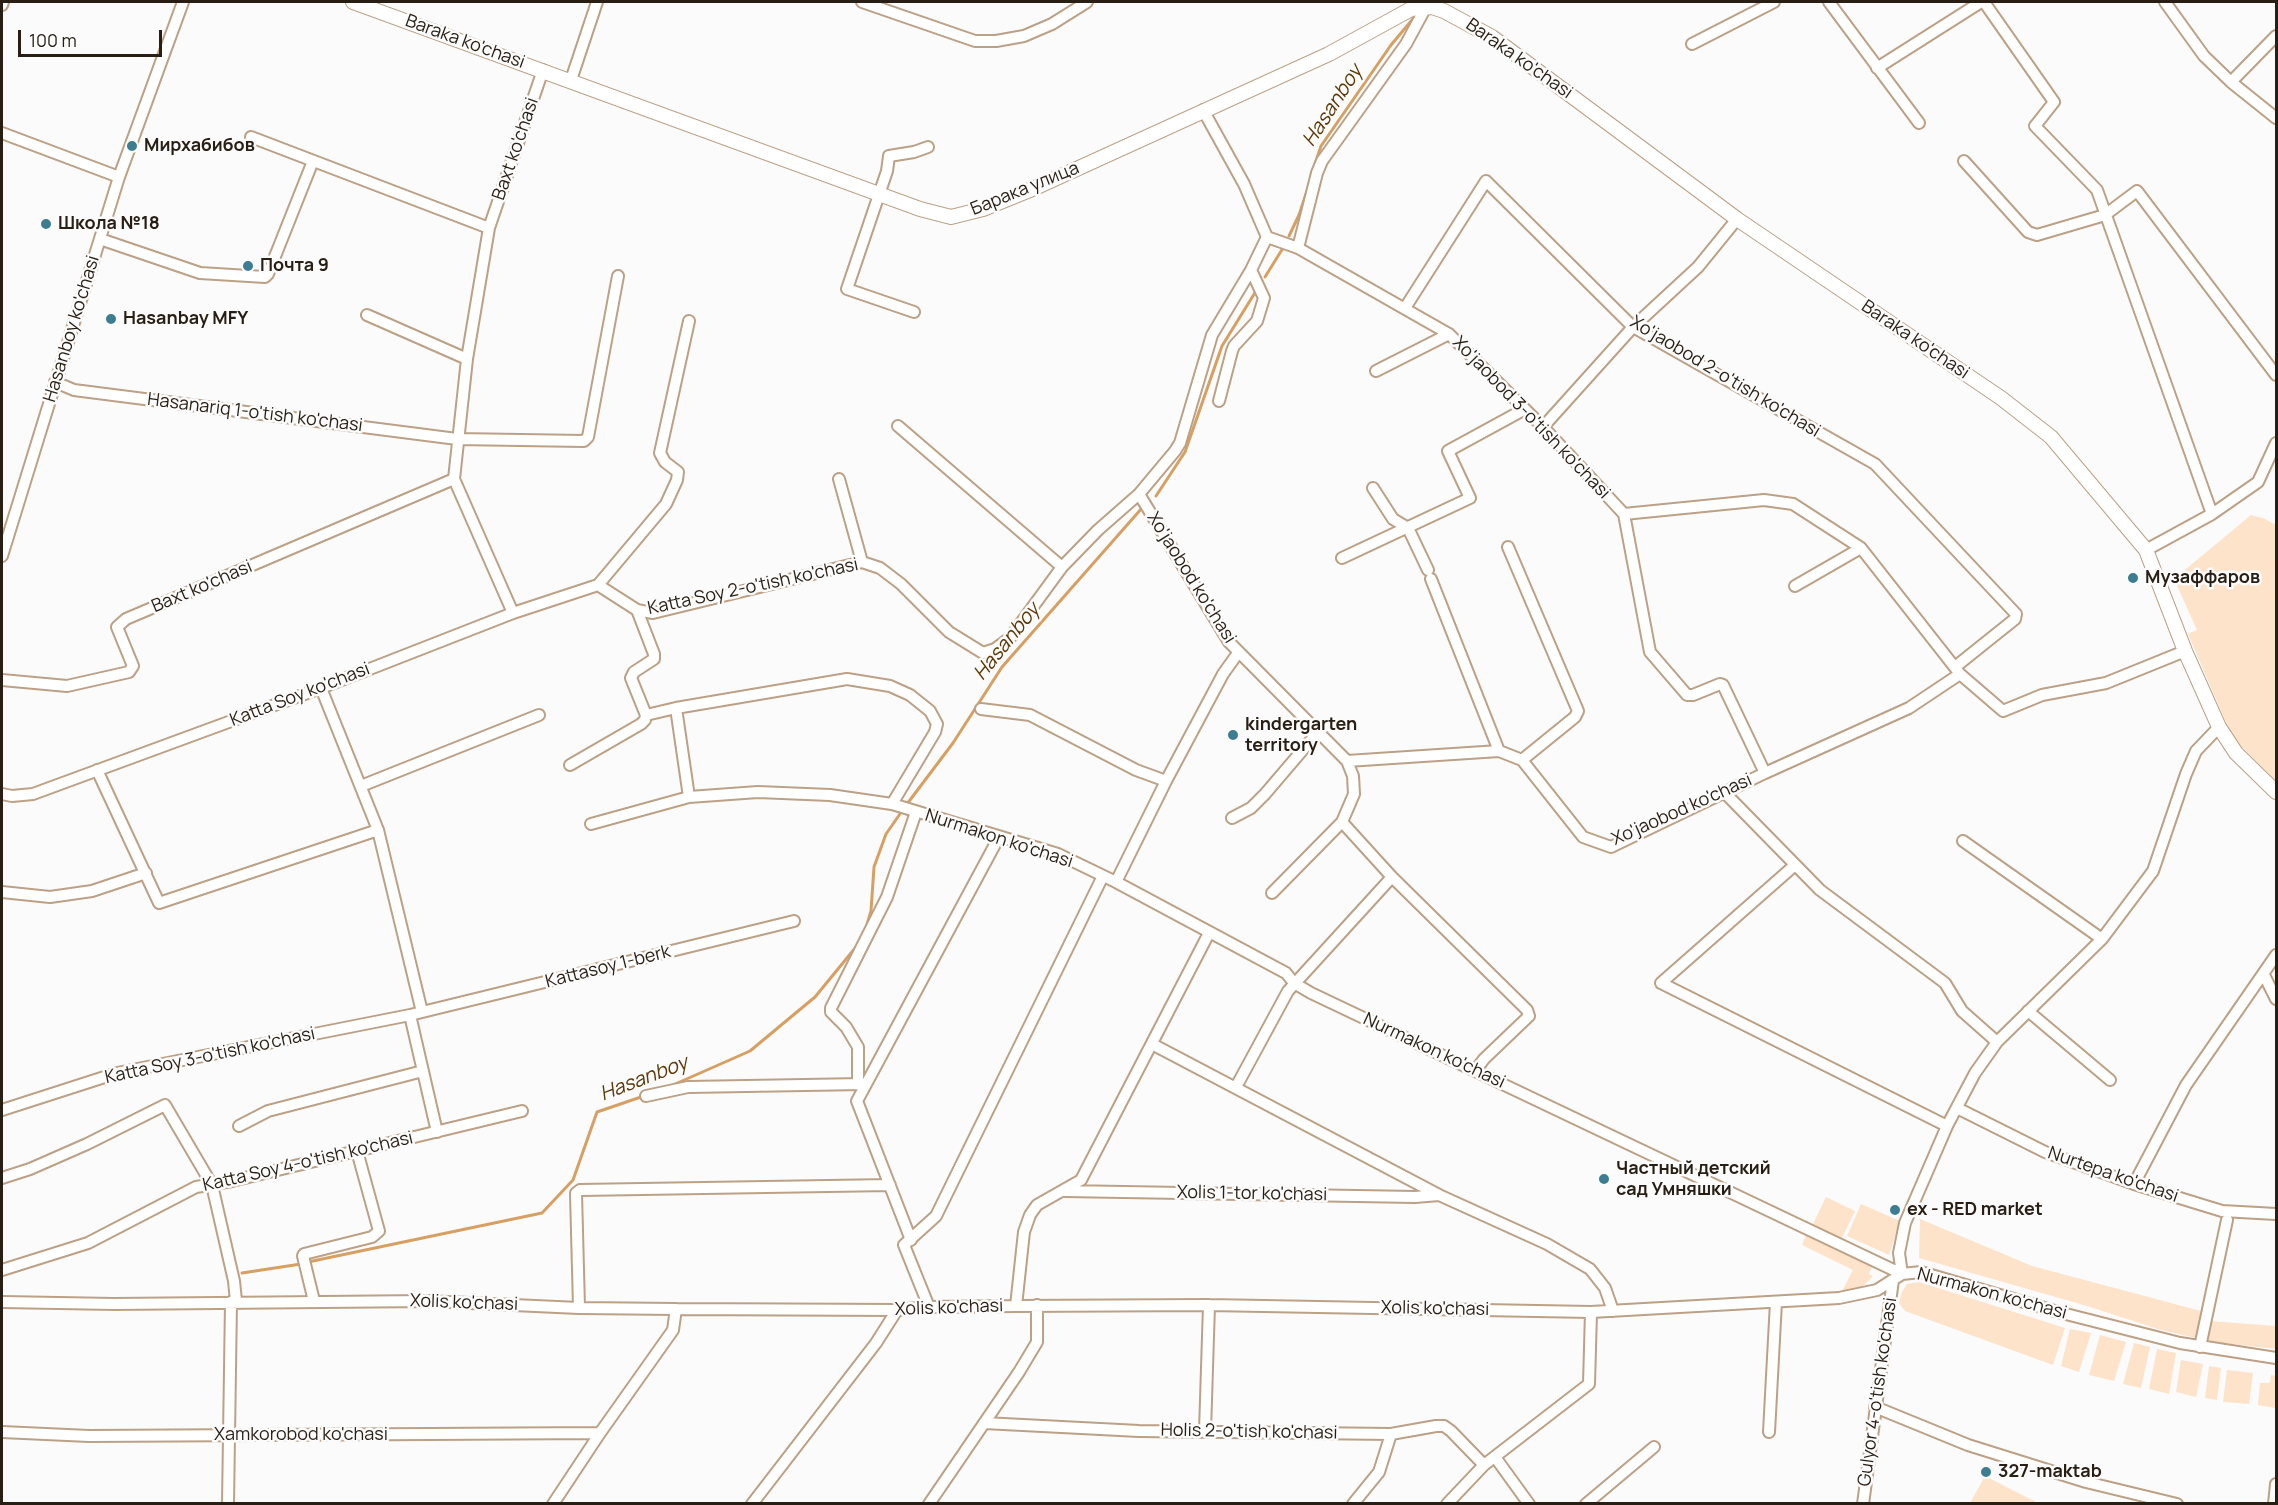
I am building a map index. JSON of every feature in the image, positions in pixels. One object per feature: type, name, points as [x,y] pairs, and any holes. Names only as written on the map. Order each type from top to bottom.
[{"type":"main road","name":"Baraka ko'chasi","points":[[353,2],[543,70]]},
{"type":"main road","name":"Baraka ko'chasi","points":[[1415,6],[1444,11],[1492,37],[1737,219],[2035,423],[2066,452],[2146,550],[2185,651],[2219,727],[2236,753],[2277,792]]},
{"type":"main road","name":"Барака улица","points":[[543,70],[935,214],[951,217],[966,214],[1037,187],[1329,54],[1415,6]]},
{"type":"street","name":"Hasanboy ko'chasi","points":[[2,556],[119,177],[183,2]]},
{"type":"street","points":[[571,80],[597,2]]},
{"type":"street","points":[[862,2],[975,41],[996,41],[1024,36],[1052,24],[1087,2]]},
{"type":"street","points":[[1692,44],[1774,2]]},
{"type":"street","points":[[1829,2],[1919,123]]},
{"type":"street","points":[[1877,68],[1983,2],[2054,102],[2035,126],[2097,190],[2212,514]]},
{"type":"street","points":[[2165,2],[2204,56],[2277,118]]},
{"type":"street","points":[[1298,249],[1322,161],[1406,44],[1415,6]]},
{"type":"street","points":[[2231,81],[2277,36]]},
{"type":"street","name":"Baxt ko'chasi","points":[[513,613],[454,479],[467,359],[489,228],[543,70]]},
{"type":"street","points":[[1203,110],[1244,184],[1267,237]]},
{"type":"street","points":[[2,133],[119,177]]},
{"type":"street","points":[[251,137],[489,228]]},
{"type":"street","points":[[914,312],[847,289],[889,156],[928,147]]},
{"type":"street","points":[[100,238],[200,273],[265,277],[313,161]]},
{"type":"street","points":[[1964,161],[2031,234],[2037,235],[2105,215],[2137,191],[2277,375]]},
{"type":"street","name":"Xo'jaobod 2-o'tish ko'chasi","points":[[1405,308],[1486,182],[1633,327],[1875,464],[2016,614],[2014,619],[1958,670]]},
{"type":"street","points":[[1543,427],[1633,327],[1698,267],[1737,219]]},
{"type":"street","name":"Xo'jaobod 3-o'tish ko'chasi","points":[[1267,237],[1298,249],[1449,334],[1543,427],[1624,514],[1650,652],[1687,695],[1694,695],[1720,684],[1723,685],[1765,773]]},
{"type":"street","name":"Katta Soy 2-o'tish ko'chasi","points":[[598,585],[637,610],[652,613],[862,562],[880,568],[901,584],[949,632],[983,652],[995,649],[1010,638],[1062,567],[1098,530],[1139,494],[1180,443],[1212,335],[1251,270],[1267,237]]},
{"type":"street","points":[[1219,401],[1234,346],[1257,321],[1264,298],[1251,270]]},
{"type":"street","name":"Hasanariq 1-o'tish ko'chasi","points":[[55,382],[74,390],[457,440],[586,440],[618,276]]},
{"type":"street","points":[[367,315],[467,359]]},
{"type":"street","points":[[598,585],[666,504],[677,480],[678,472],[665,462],[660,453],[689,321]]},
{"type":"street","points":[[1376,371],[1449,334]]},
{"type":"street","points":[[1342,558],[1470,498],[1449,451],[1524,409]]},
{"type":"street","points":[[898,426],[1062,567]]},
{"type":"street","points":[[2146,550],[2212,514],[2258,482],[2277,443]]},
{"type":"street","name":"Baxt ko'chasi","points":[[2,680],[67,686],[129,672],[133,666],[117,627],[126,619],[454,479]]},
{"type":"street","points":[[839,479],[862,562]]},
{"type":"street","points":[[1373,488],[1394,519],[1408,528],[1429,574],[1499,751]]},
{"type":"street","name":"Xo'jaobod ko'chasi","points":[[1139,494],[1229,642],[1347,761]]},
{"type":"street","name":"Xo'jaobod 3-o'tish ko'chasi","points":[[1624,514],[1764,500],[1793,504],[1861,548],[1958,670]]},
{"type":"street","points":[[1272,893],[1342,822],[1354,794],[1353,776],[1347,761],[1499,751],[1522,760],[1575,717],[1578,711],[1508,547]]},
{"type":"street","points":[[1795,586],[1861,548]]},
{"type":"street","name":"Katta Soy ko'chasi","points":[[2,794],[12,796],[33,794],[321,688],[513,613],[598,585]]},
{"type":"street","points":[[570,765],[645,720],[646,715],[631,678],[634,672],[651,662],[654,654],[637,610]]},
{"type":"street","points":[[1958,670],[2003,711],[2042,695],[2106,683],[2185,651]]},
{"type":"street","points":[[1116,882],[1223,674],[1238,653]]},
{"type":"street","name":"Xo'jaobod ko'chasi","points":[[1522,760],[1583,837],[1611,847],[1724,792],[1909,708],[1958,670]]},
{"type":"street","points":[[646,715],[847,679],[890,686],[910,695],[930,711],[938,724],[892,804]]},
{"type":"street","points":[[321,688],[378,830],[422,1012]]},
{"type":"street","points":[[676,708],[689,797]]},
{"type":"street","points":[[981,709],[1030,715],[1136,770],[1166,781]]},
{"type":"street","points":[[361,786],[538,715]]},
{"type":"street","points":[[1898,1277],[1899,1253],[1905,1223],[1947,1126],[1975,1072],[1997,1042],[2102,939],[2154,872],[2186,774],[2196,751],[2219,727]]},
{"type":"street","points":[[1232,818],[1251,808],[1318,732]]},
{"type":"street","points":[[97,770],[159,903],[378,830]]},
{"type":"street","name":"Nurmakon ko'chasi","points":[[591,824],[689,797],[758,792],[819,794],[892,804],[1058,855],[1116,882],[1286,973],[1294,983],[1311,993],[1898,1277],[1921,1272],[2097,1322],[2200,1347],[2277,1358]]},
{"type":"street","points":[[1724,792],[1820,890],[1944,983],[1962,1011],[1997,1042]]},
{"type":"street","points":[[862,1084],[858,1047],[846,1027],[831,1012],[831,1008],[887,897],[916,812]]},
{"type":"street","points":[[1342,822],[1392,877],[1527,1010],[1529,1016],[1475,1071]]},
{"type":"street","points":[[911,1240],[856,1101],[862,1084],[999,837]]},
{"type":"street","points":[[1963,841],[2102,939]]},
{"type":"street","points":[[1795,865],[1661,983],[1947,1126]]},
{"type":"street","points":[[2,892],[50,897],[92,891],[146,873]]},
{"type":"street","points":[[929,1307],[903,1246],[936,1216],[1103,876]]},
{"type":"street","points":[[1236,1087],[1288,991],[1392,877]]},
{"type":"street","name":"Kattasoy 1-berk","points":[[422,1012],[794,921]]},
{"type":"street","points":[[1016,1306],[1024,1232],[1030,1215],[1037,1205],[1081,1180],[1209,933]]},
{"type":"street","points":[[2134,1184],[2186,1085],[2277,956]]},
{"type":"street","points":[[2264,975],[2277,999]]},
{"type":"street","points":[[2028,1011],[2110,1080]]},
{"type":"street","name":"Katta Soy 3-o'tish ko'chasi","points":[[2,1110],[117,1073],[422,1012]]},
{"type":"street","points":[[410,1015],[437,1132]]},
{"type":"street","name":"Xolis 1-tor ko'chasi","points":[[1152,1044],[1439,1195],[1547,1244],[1590,1269],[1605,1288],[1613,1311]]},
{"type":"street","points":[[239,1126],[268,1111],[423,1071]]},
{"type":"street","points":[[646,1096],[698,1086],[862,1084]]},
{"type":"street","points":[[2,1178],[30,1169],[87,1144],[165,1105],[212,1185],[234,1281],[227,1435],[228,1503]]},
{"type":"street","name":"Nurtepa ko'chasi","points":[[1957,1108],[2045,1152],[2134,1184],[2222,1211],[2277,1214]]},
{"type":"street","name":"Katta Soy 4-o'tish ko'chasi","points":[[2,1270],[88,1243],[196,1187],[522,1111]]},
{"type":"street","points":[[314,1301],[304,1261],[309,1252],[372,1237],[379,1231],[357,1151]]},
{"type":"street","points":[[579,1308],[576,1193],[580,1190],[890,1185]]},
{"type":"street","name":"Xolis 1-tor ko'chasi","points":[[1065,1191],[1415,1197],[1439,1195]]},
{"type":"street","points":[[2200,1347],[2227,1220]]},
{"type":"street","name":"Xolis ko'chasi","points":[[2,1302],[114,1304],[426,1300],[579,1308],[676,1309],[897,1310],[929,1307],[1037,1305],[1209,1305],[1591,1312],[1776,1302],[1862,1294],[1877,1290],[1898,1277]]},
{"type":"street","name":"Gulyor 4-o'tish ko'chasi","points":[[1863,1503],[1875,1407],[1898,1277]]},
{"type":"street","points":[[1769,1432],[1776,1302]]},
{"type":"street","points":[[929,1503],[1037,1342],[1037,1305]]},
{"type":"street","points":[[1205,1431],[1209,1305]]},
{"type":"street","points":[[553,1503],[673,1330],[676,1309]]},
{"type":"street","points":[[752,1503],[876,1343],[897,1310]]},
{"type":"street","points":[[1447,1503],[1484,1465],[1589,1384],[1591,1312]]},
{"type":"street","points":[[1875,1407],[1979,1448],[2086,1482],[2177,1503]]},
{"type":"street","name":"Holis 2-o'tish ko'chasi","points":[[984,1423],[1139,1431],[1391,1434],[1444,1426],[1484,1465]]},
{"type":"street","name":"Xamkorobod ko'chasi","points":[[2,1432],[89,1436],[600,1433]]},
{"type":"street","points":[[1353,1503],[1379,1472],[1391,1434]]},
{"type":"street","points":[[1586,1503],[1654,1447]]},
{"type":"street","points":[[1495,1457],[1529,1503]]},
{"type":"street","points":[[2274,1503],[2277,1484]]},
{"type":"shaded area","points":[[2251,515],[2276,525],[2276,781],[2236,741],[2225,720],[2188,634],[2197,630],[2174,579]]},
{"type":"shaded area","points":[[1826,1197],[1855,1211],[1841,1240],[1812,1226]]},
{"type":"shaded area","points":[[1861,1204],[1900,1221],[1889,1255],[1847,1236]]},
{"type":"shaded area","points":[[1920,1219],[2032,1266],[2201,1311],[2196,1338],[2161,1330],[2087,1306],[1919,1258]]},
{"type":"shaded area","points":[[1807,1232],[1873,1264],[1869,1274],[1873,1276],[1858,1291],[1841,1293],[1853,1270],[1802,1245]]},
{"type":"shaded area","points":[[1919,1282],[2065,1328],[2053,1365],[1905,1311],[1899,1303],[1902,1292],[1907,1284]]},
{"type":"shaded area","points":[[2209,1321],[2276,1326],[2276,1349],[2205,1341]]},
{"type":"shaded area","points":[[2070,1329],[2091,1333],[2079,1372],[2061,1366]]},
{"type":"shaded area","points":[[2100,1335],[2126,1342],[2114,1381],[2089,1375]]},
{"type":"shaded area","points":[[2134,1343],[2150,1347],[2141,1388],[2123,1384]]},
{"type":"shaded area","points":[[2157,1349],[2176,1353],[2169,1394],[2149,1389]]},
{"type":"shaded area","points":[[2181,1360],[2203,1364],[2196,1397],[2176,1392]]},
{"type":"shaded area","points":[[2209,1366],[2221,1368],[2217,1400],[2205,1398]]},
{"type":"shaded area","points":[[2227,1370],[2253,1373],[2249,1404],[2223,1402]]},
{"type":"shaded area","points":[[2271,1375],[2276,1376],[2276,1408],[2258,1405],[2260,1383],[2270,1383]]},
{"type":"shaded area","points":[[1985,1476],[2038,1503],[1970,1503]]},
{"type":"waterway","name":"Hasanboy","points":[[1315,164],[1321,146],[1391,45],[1417,14]]},
{"type":"waterway","name":"Hasanboy","points":[[1289,236],[1308,188]]},
{"type":"waterway","name":"Hasanboy","points":[[1265,277],[1283,248]]},
{"type":"waterway","name":"Hasanboy","points":[[1156,496],[1185,452],[1222,346],[1256,291]]},
{"type":"waterway","name":"Hasanboy","points":[[907,804],[953,743],[1002,667],[1142,508]]},
{"type":"waterway","name":"Hasanboy","points":[[866,928],[871,911],[874,867],[886,834],[902,811]]},
{"type":"waterway","name":"Hasanboy","points":[[673,1085],[750,1051],[815,997],[856,947]]},
{"type":"waterway","name":"Hasanboy","points":[[308,1262],[542,1213],[573,1180],[597,1112],[644,1096]]},
{"type":"waterway","name":"Hasanboy","points":[[242,1273],[301,1264]]},
{"type":"place","name":"Мирхабибов","points":[[132,146]]},
{"type":"place","name":"Школа №18","points":[[46,224]]},
{"type":"place","name":"Почта 9","points":[[248,266]]},
{"type":"place","name":"Hasanbay MFY","points":[[111,319]]},
{"type":"place","name":"Музаффаров","points":[[2133,578]]},
{"type":"place","name":"kindergarten territory","points":[[1233,735]]},
{"type":"place","name":"Частный детский сад Умняшки","points":[[1604,1179]]},
{"type":"place","name":"ex - RED market","points":[[1895,1210]]},
{"type":"place","name":"327-maktab","points":[[1986,1472]]}]
